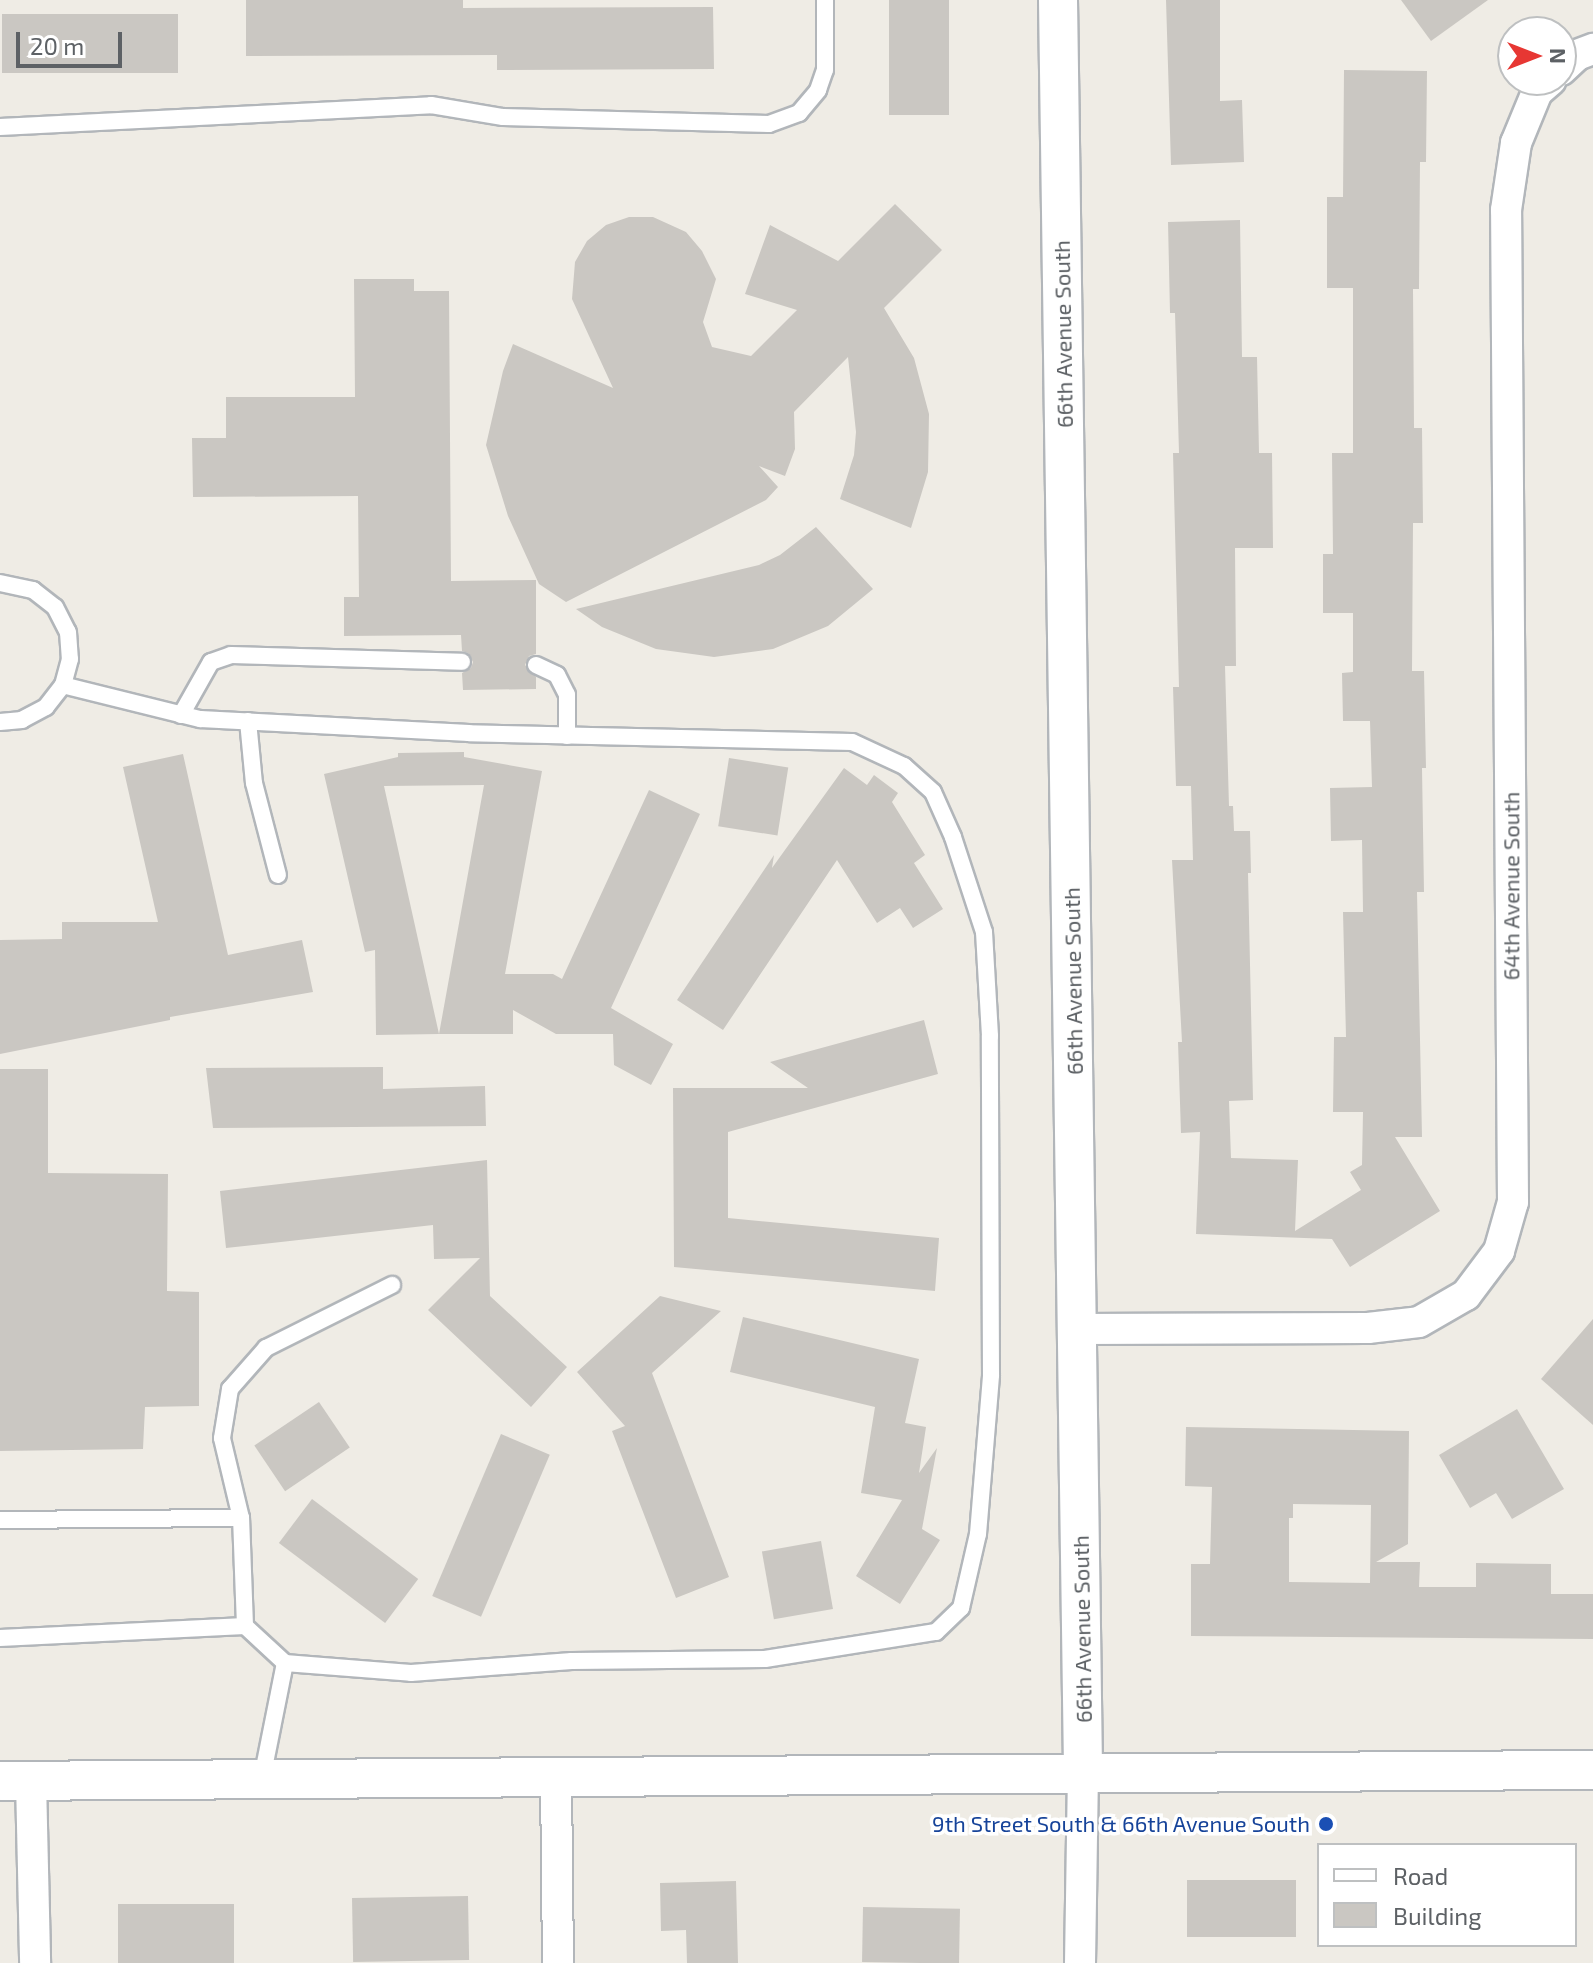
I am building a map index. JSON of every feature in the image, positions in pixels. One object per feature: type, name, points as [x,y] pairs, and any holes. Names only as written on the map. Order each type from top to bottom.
[{"type":"street","name":"66th Avenue South","points":[[1058,0],[1083,1773],[1080,1963]]},
{"type":"street","name":"64th Avenue South","points":[[1078,1329],[1368,1328],[1419,1322],[1466,1295],[1499,1251],[1513,1202],[1506,210],[1516,143],[1535,96]]},
{"type":"street","points":[[35,1963],[16,1781],[1593,1770]]},
{"type":"street","points":[[556,1776],[558,1963]]},
{"type":"lane","points":[[0,127],[431,105],[503,117],[769,124],[799,113],[818,90],[825,70],[825,0]]},
{"type":"lane","points":[[0,583],[33,590],[55,607],[68,632],[70,659],[63,685],[46,707],[22,720],[0,722]]},
{"type":"lane","points":[[181,715],[211,662],[231,655],[462,662]]},
{"type":"lane","points":[[536,665],[557,675],[567,695],[567,736]]},
{"type":"lane","points":[[63,685],[181,715],[248,721],[567,736],[852,742],[904,766],[933,792],[948,826],[984,932],[990,1036],[991,1375],[978,1534],[961,1608],[936,1632],[765,1659],[572,1661],[411,1673],[285,1663],[245,1626],[241,1518],[222,1438],[230,1389],[266,1348],[392,1285]]},
{"type":"lane","points":[[248,721],[254,783],[278,875]]},
{"type":"lane","points":[[0,1520],[241,1518]]},
{"type":"lane","points":[[0,1638],[245,1626]]},
{"type":"lane","points":[[262,1778],[285,1663]]},
{"type":"building","points":[[246,0],[463,0],[463,8],[713,7],[714,69],[497,70],[497,55],[246,56]]},
{"type":"building","points":[[889,0],[949,0],[949,115],[889,115]]},
{"type":"building","points":[[1166,0],[1220,0],[1220,101],[1242,100],[1244,162],[1171,165]]},
{"type":"building","points":[[1401,0],[1488,0],[1431,41]]},
{"type":"building","points":[[2,14],[178,14],[178,73],[2,73]]},
{"type":"building","points":[[1344,70],[1427,71],[1426,162],[1420,162],[1419,289],[1413,289],[1414,428],[1422,428],[1423,523],[1413,523],[1412,671],[1424,671],[1426,768],[1422,768],[1424,892],[1417,892],[1422,1137],[1395,1137],[1440,1211],[1350,1267],[1332,1239],[1196,1234],[1200,1132],[1181,1133],[1178,1042],[1182,1042],[1172,860],[1193,860],[1191,786],[1176,786],[1173,687],[1179,687],[1173,453],[1179,453],[1175,313],[1170,313],[1168,222],[1240,220],[1242,357],[1257,357],[1259,453],[1272,453],[1273,548],[1235,548],[1236,666],[1225,666],[1229,806],[1233,806],[1234,831],[1250,831],[1251,873],[1248,873],[1253,1100],[1229,1101],[1231,1158],[1298,1160],[1295,1231],[1361,1190],[1350,1172],[1362,1165],[1363,1112],[1333,1112],[1334,1037],[1346,1037],[1343,912],[1363,912],[1362,840],[1331,841],[1330,788],[1372,787],[1370,721],[1343,721],[1342,673],[1353,672],[1353,613],[1323,613],[1323,554],[1333,554],[1332,453],[1353,453],[1353,288],[1327,288],[1327,197],[1343,197]]},
{"type":"building","points":[[895,204],[942,250],[884,308],[914,358],[929,414],[928,472],[911,528],[840,499],[854,455],[856,432],[848,357],[794,412],[795,449],[785,476],[759,466],[778,487],[766,500],[566,602],[539,584],[508,516],[486,445],[503,371],[513,344],[613,388],[572,299],[575,262],[587,241],[606,225],[629,217],[653,217],[686,232],[702,251],[716,279],[703,322],[712,347],[751,356],[797,310],[745,294],[770,225],[838,261]]},
{"type":"building","points":[[354,279],[414,279],[414,291],[449,291],[451,581],[536,580],[536,654],[529,656],[525,665],[536,677],[536,689],[463,690],[462,673],[471,668],[473,662],[468,653],[462,651],[461,635],[344,636],[344,597],[359,597],[358,496],[193,497],[192,438],[226,438],[226,397],[355,397]]},
{"type":"building","points":[[816,527],[873,589],[828,626],[773,649],[714,657],[656,649],[602,627],[576,609],[759,565],[780,555]]},
{"type":"building","points":[[464,752],[464,757],[542,771],[505,974],[553,974],[562,979],[649,790],[700,814],[611,1008],[673,1044],[651,1085],[614,1065],[613,1034],[556,1034],[513,1010],[513,1034],[376,1035],[375,950],[365,952],[324,774],[398,757],[398,753]],"holes":[[[484,785],[439,1034],[384,786]]]},
{"type":"building","points":[[183,754],[228,955],[302,940],[313,992],[170,1017],[170,1020],[0,1054],[0,940],[62,939],[62,922],[158,922],[123,767]]},
{"type":"building","points":[[729,758],[788,767],[777,836],[718,826]]},
{"type":"building","points":[[844,768],[867,785],[874,775],[898,793],[892,802],[925,855],[914,863],[943,909],[913,928],[900,908],[877,923],[837,860],[723,1030],[677,1000],[774,855],[772,868]]},
{"type":"building","points":[[924,1020],[938,1074],[728,1132],[728,1218],[939,1238],[935,1291],[674,1267],[673,1088],[808,1088],[770,1062]]},
{"type":"building","points":[[383,1067],[383,1089],[485,1086],[486,1126],[213,1128],[206,1068]]},
{"type":"building","points":[[0,1069],[48,1069],[48,1173],[168,1174],[167,1291],[199,1292],[199,1406],[145,1407],[143,1449],[0,1451]]},
{"type":"building","points":[[487,1160],[490,1296],[567,1367],[531,1407],[428,1310],[480,1258],[434,1259],[433,1225],[226,1248],[220,1191]]},
{"type":"building","points":[[660,1296],[721,1311],[652,1373],[729,1577],[676,1598],[612,1431],[625,1426],[577,1372]]},
{"type":"building","points":[[743,1317],[919,1359],[905,1423],[926,1427],[919,1473],[937,1448],[922,1529],[940,1540],[900,1604],[856,1576],[902,1500],[861,1493],[875,1407],[730,1372]]},
{"type":"building","points":[[1593,1319],[1593,1425],[1541,1379]]},
{"type":"building","points":[[319,1402],[350,1448],[285,1491],[254,1446]]},
{"type":"building","points":[[1517,1409],[1564,1489],[1512,1519],[1496,1493],[1470,1508],[1439,1455]]},
{"type":"building","points":[[1186,1427],[1409,1431],[1408,1544],[1376,1562],[1420,1562],[1419,1587],[1476,1587],[1476,1563],[1551,1564],[1551,1594],[1593,1594],[1593,1639],[1191,1636],[1191,1564],[1210,1564],[1212,1487],[1185,1486]],"holes":[[[1293,1504],[1371,1505],[1370,1583],[1289,1582],[1289,1518],[1293,1518]]]},
{"type":"building","points":[[501,1434],[550,1455],[481,1617],[432,1596]]},
{"type":"building","points":[[312,1499],[418,1579],[385,1623],[279,1543]]},
{"type":"building","points":[[821,1541],[833,1609],[774,1619],[762,1551]]},
{"type":"building","points":[[1187,1880],[1296,1880],[1296,1937],[1187,1937]]},
{"type":"building","points":[[736,1881],[738,1963],[687,1963],[686,1930],[661,1931],[660,1883]]},
{"type":"building","points":[[468,1896],[469,1960],[353,1962],[352,1898]]},
{"type":"building","points":[[118,1904],[234,1904],[234,1963],[118,1963]]},
{"type":"building","points":[[863,1907],[960,1909],[959,1963],[862,1962]]},
{"type":"place","name":"9th Street South & 66th Avenue South","points":[[1326,1824]]}]
